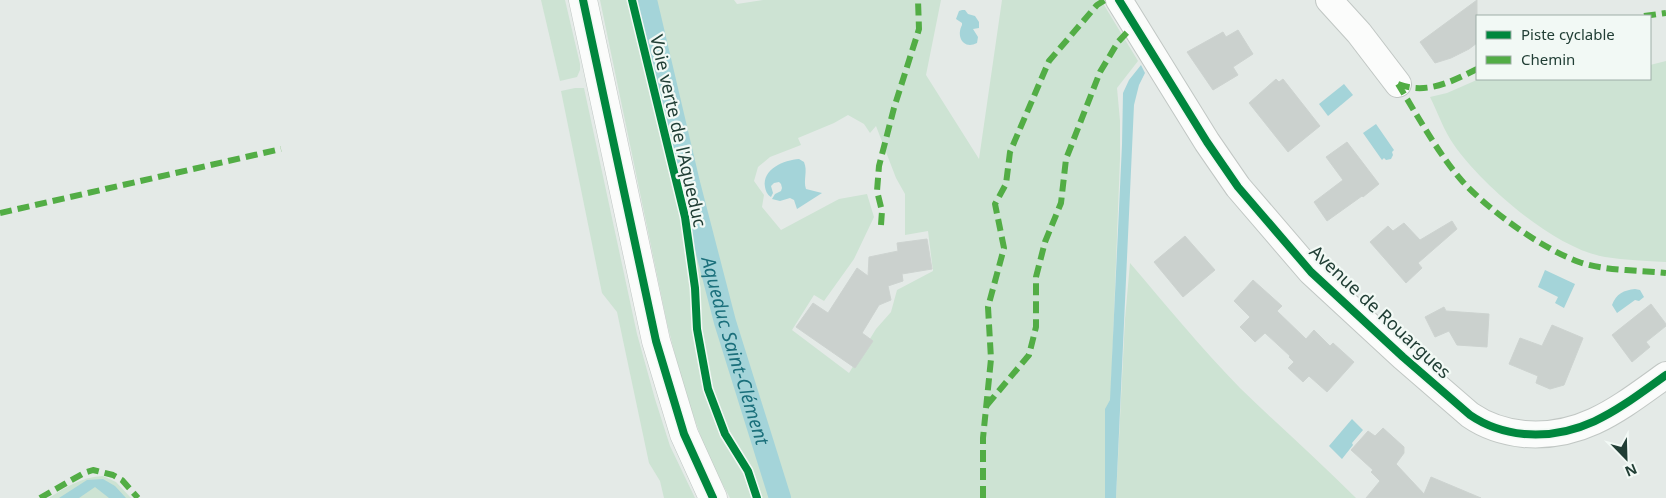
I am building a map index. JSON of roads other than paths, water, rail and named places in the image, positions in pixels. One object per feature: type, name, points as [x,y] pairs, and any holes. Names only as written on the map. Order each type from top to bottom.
[{"type":"street","points":[[583,0],[656,341],[684,434],[713,498]]},
{"type":"street","name":"Avenue de Rouargues","points":[[1119,0],[1207,142],[1238,187],[1311,272],[1396,352],[1470,415],[1495,428],[1518,433],[1549,434],[1569,431],[1590,424],[1611,413],[1666,375]]},
{"type":"street","points":[[1329,0],[1359,34],[1398,84]]},
{"type":"water","points":[[962,10],[975,16],[979,22],[979,28],[973,29],[978,37],[977,43],[972,45],[962,41],[960,37],[962,23],[956,19],[959,11]]},
{"type":"water","points":[[1141,65],[1145,73],[1139,85],[1134,105],[1116,498],[1105,498],[1105,409],[1110,400],[1123,93],[1129,80]]},
{"type":"water","points":[[1344,84],[1353,95],[1328,116],[1319,104]]},
{"type":"water","points":[[1376,124],[1394,150],[1391,159],[1386,160],[1384,158],[1382,160],[1363,133]]},
{"type":"water","points":[[799,159],[805,165],[806,189],[822,193],[797,209],[794,200],[790,198],[780,201],[772,199],[775,194],[781,191],[781,184],[779,182],[774,183],[771,186],[773,193],[771,197],[766,192],[765,181],[770,170],[787,161]]},
{"type":"water","points":[[1545,270],[1575,284],[1564,308],[1555,303],[1558,297],[1538,287]]},
{"type":"water","points":[[1627,290],[1640,290],[1644,297],[1639,301],[1635,300],[1617,313],[1612,305],[1618,295]]},
{"type":"water","points":[[1352,419],[1363,430],[1342,459],[1329,446]]},
{"type":"water","points":[[103,479],[115,486],[126,498],[109,498],[95,487],[79,498],[59,498],[87,480]]},
{"type":"waterway","name":"Aqueduc Saint-Clément","points":[[646,0],[689,183],[725,322],[780,498]]}]
